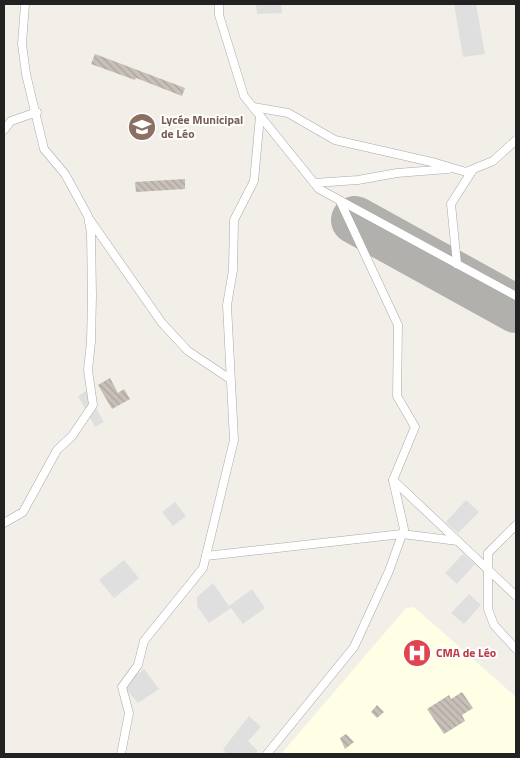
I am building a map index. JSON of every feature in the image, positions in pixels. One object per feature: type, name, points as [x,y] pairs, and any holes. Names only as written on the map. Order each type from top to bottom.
[{"type":"street","points":[[25,4],[22,44],[26,74],[44,150],[65,174],[88,216],[162,323],[188,351],[230,379]]},
{"type":"street","points":[[219,4],[219,15],[244,96],[319,189],[516,296]]},
{"type":"street","points":[[253,107],[288,113],[335,140],[436,163],[455,170]]},
{"type":"street","points":[[4,130],[11,121],[36,112]]},
{"type":"street","points":[[121,754],[129,713],[122,687],[138,665],[144,641],[203,568],[234,440],[226,305],[233,270],[234,220],[254,181],[260,116]]},
{"type":"street","points":[[314,183],[358,180],[438,169],[472,171],[494,161],[516,140]]},
{"type":"street","points":[[457,264],[451,204],[472,171]]},
{"type":"street","points":[[267,754],[354,647],[389,571],[404,529],[393,480],[415,427],[397,396],[398,325],[340,201]]},
{"type":"street","points":[[4,523],[23,512],[57,450],[72,436],[93,404],[88,370],[91,342],[93,263],[88,216]]},
{"type":"street","points":[[393,480],[516,596]]},
{"type":"street","points":[[516,525],[488,554],[488,609],[494,625],[516,649]]},
{"type":"street","points":[[206,556],[402,534],[458,542]]},
{"type":"shaded area","points":[[256,4],[281,4],[282,13],[257,14]]},
{"type":"shaded area","points":[[454,4],[476,4],[485,54],[463,57]]},
{"type":"shaded area","points":[[86,391],[104,422],[95,427],[78,396]]},
{"type":"shaded area","points":[[466,500],[479,512],[458,533],[446,522]]},
{"type":"shaded area","points":[[175,502],[186,516],[173,526],[162,512]]},
{"type":"shaded area","points":[[463,554],[475,564],[457,584],[445,573]]},
{"type":"shaded area","points":[[124,560],[139,578],[114,598],[99,580]]},
{"type":"shaded area","points":[[213,583],[229,606],[252,589],[265,608],[243,624],[231,608],[209,623],[197,606],[197,597]]},
{"type":"shaded area","points":[[469,594],[481,605],[464,624],[451,613]]},
{"type":"shaded area","name":"CMA de Léo","points":[[414,607],[516,697],[516,754],[281,754],[406,608]]},
{"type":"shaded area","points":[[144,669],[159,689],[138,703],[123,686]]},
{"type":"shaded area","points":[[249,716],[261,727],[248,741],[258,751],[255,754],[226,754],[223,749]]},
{"type":"building","points":[[95,54],[185,88],[182,96],[136,78],[135,80],[91,64]]},
{"type":"building","points":[[185,179],[185,189],[136,192],[135,182]]},
{"type":"building","points":[[110,378],[118,393],[124,389],[130,399],[112,409],[98,385]]},
{"type":"building","points":[[462,692],[473,708],[462,715],[465,721],[444,734],[427,709],[449,695],[451,699]]},
{"type":"building","points":[[377,705],[384,712],[377,718],[371,712]]},
{"type":"building","points":[[346,734],[354,742],[345,749],[340,738]]},
{"type":"runway","points":[[355,220],[516,309]]},
{"type":"place","name":"Lycée Municipal de Léo","points":[[142,127]]},
{"type":"place","name":"CMA de Léo","points":[[417,653]]}]
